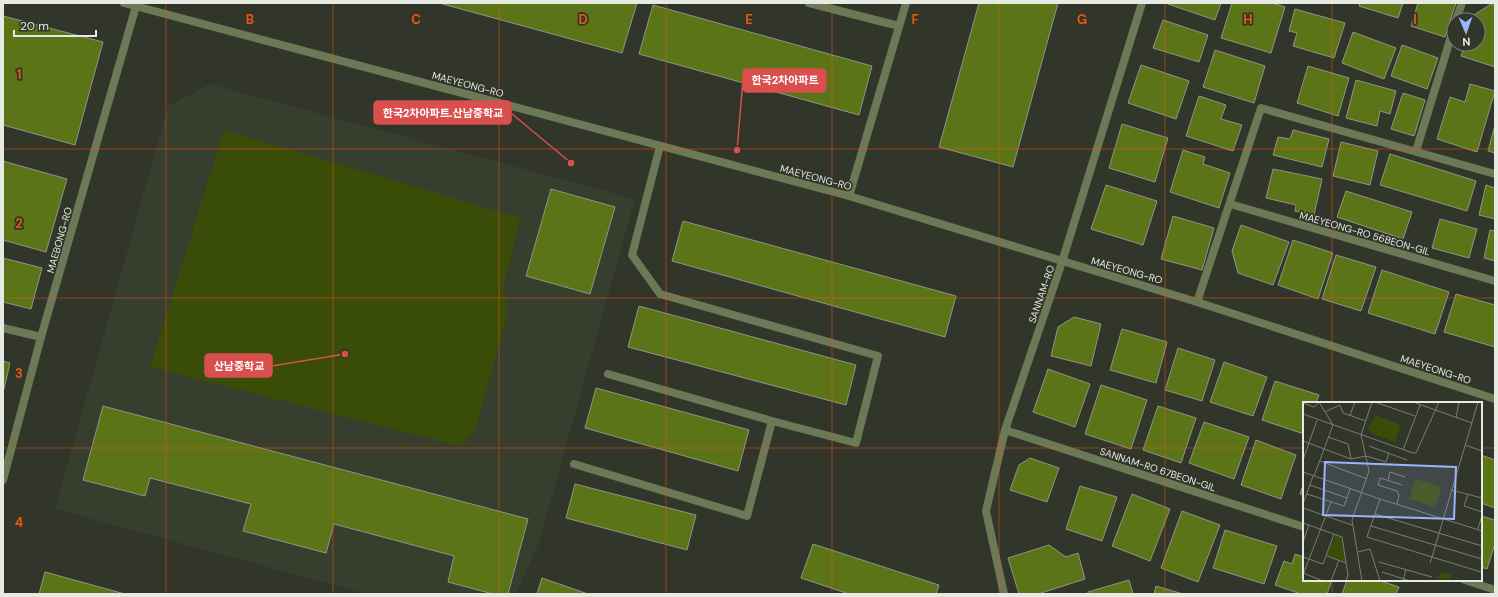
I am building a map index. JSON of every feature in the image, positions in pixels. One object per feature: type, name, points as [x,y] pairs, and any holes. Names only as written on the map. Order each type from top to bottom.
[{"type":"street","name":"MAEYEONG-RO","points":[[124,3],[849,196],[1197,302],[1495,399]]},
{"type":"street","points":[[809,3],[899,26]]},
{"type":"street","points":[[849,196],[906,3]]},
{"type":"street","name":"SANNAM-RO","points":[[1004,594],[986,511],[1005,430],[1062,262],[1142,3]]},
{"type":"street","name":"MAEBONG-RO","points":[[3,480],[41,337],[136,5]]},
{"type":"street","points":[[1416,151],[1446,52]]},
{"type":"street","points":[[1197,302],[1261,108],[1495,174]]},
{"type":"street","points":[[608,374],[772,421],[856,442],[878,356],[660,294],[632,255],[660,146]]},
{"type":"street","name":"MAEYEONG-RO 56BEON-GIL","points":[[1230,204],[1495,281]]},
{"type":"street","points":[[3,328],[41,337]]},
{"type":"street","points":[[574,464],[747,516],[772,421]]},
{"type":"street","name":"SANNAM-RO 67BEON-GIL","points":[[1005,430],[1303,527]]},
{"type":"street","points":[[1468,581],[1495,590]]},
{"type":"shaded area","points":[[210,84],[635,199],[539,543],[516,594],[366,594],[55,509],[168,106]]},
{"type":"green space","points":[[224,130],[520,218],[503,289],[508,313],[475,430],[460,446],[150,367]]},
{"type":"building","points":[[439,3],[637,3],[622,53]]},
{"type":"building","points":[[979,3],[1058,3],[1013,167],[939,147]]},
{"type":"building","points":[[1165,3],[1221,3],[1215,20]]},
{"type":"building","points":[[1232,3],[1272,3],[1285,7],[1271,53],[1221,38]]},
{"type":"building","points":[[1360,3],[1403,3],[1398,18],[1359,6]]},
{"type":"building","points":[[1418,3],[1456,3],[1453,12],[1446,12],[1445,37],[1411,26]]},
{"type":"building","points":[[1491,4],[1495,6],[1495,67],[1461,56],[1462,52],[1486,52],[1486,12],[1479,12]]},
{"type":"building","points":[[653,5],[872,66],[859,115],[639,54]]},
{"type":"building","points":[[1295,9],[1345,23],[1334,58],[1293,46],[1297,33],[1289,31]]},
{"type":"building","points":[[3,16],[103,42],[75,145],[3,125]]},
{"type":"building","points":[[1163,20],[1208,35],[1199,62],[1153,48]]},
{"type":"building","points":[[1353,32],[1396,48],[1384,79],[1342,63]]},
{"type":"building","points":[[1402,45],[1438,58],[1427,89],[1391,76]]},
{"type":"building","points":[[1215,50],[1265,66],[1254,103],[1203,87]]},
{"type":"building","points":[[1141,65],[1189,81],[1176,119],[1128,103]]},
{"type":"building","points":[[1308,66],[1349,78],[1338,116],[1297,103]]},
{"type":"building","points":[[1356,80],[1396,91],[1390,114],[1380,111],[1377,126],[1346,118]]},
{"type":"building","points":[[1470,84],[1495,91],[1477,152],[1437,139],[1450,97],[1465,102]]},
{"type":"building","points":[[1403,93],[1425,100],[1414,136],[1391,129]]},
{"type":"building","points":[[1199,96],[1226,105],[1221,119],[1242,125],[1233,151],[1186,136]]},
{"type":"building","points":[[1122,124],[1168,138],[1155,182],[1109,168]]},
{"type":"building","points":[[1495,125],[1495,153],[1488,151]]},
{"type":"building","points":[[1293,130],[1329,139],[1322,167],[1273,155],[1278,137],[1290,139]]},
{"type":"building","points":[[1341,142],[1378,151],[1370,185],[1333,176]]},
{"type":"building","points":[[1183,150],[1205,157],[1203,164],[1230,173],[1219,208],[1170,192]]},
{"type":"building","points":[[1390,154],[1476,181],[1467,211],[1380,185]]},
{"type":"building","points":[[3,161],[67,179],[46,252],[3,240]]},
{"type":"building","points":[[1273,169],[1322,179],[1314,215],[1295,211],[1296,205],[1266,198]]},
{"type":"building","points":[[1106,185],[1157,201],[1143,245],[1091,229]]},
{"type":"building","points":[[1486,185],[1495,188],[1495,219],[1479,215]]},
{"type":"building","points":[[551,189],[615,207],[590,294],[526,276]]},
{"type":"building","points":[[1346,191],[1412,212],[1403,239],[1337,217]]},
{"type":"building","points":[[1173,216],[1214,228],[1202,270],[1161,259]]},
{"type":"building","points":[[1440,219],[1477,229],[1469,258],[1432,248]]},
{"type":"building","points":[[683,221],[956,296],[945,337],[672,261]]},
{"type":"building","points":[[1241,225],[1289,242],[1273,285],[1238,273],[1232,251]]},
{"type":"building","points":[[1490,230],[1495,231],[1495,261],[1484,258]]},
{"type":"building","points":[[1293,240],[1333,253],[1318,299],[1278,285]]},
{"type":"building","points":[[1336,255],[1376,267],[1361,311],[1322,299]]},
{"type":"building","points":[[3,258],[42,268],[31,309],[3,302]]},
{"type":"building","points":[[1382,270],[1449,292],[1435,334],[1368,313]]},
{"type":"building","points":[[1456,294],[1495,305],[1495,347],[1444,332]]},
{"type":"building","points":[[639,306],[856,365],[846,405],[628,347]]},
{"type":"building","points":[[1074,317],[1101,324],[1091,366],[1051,356],[1058,327]]},
{"type":"building","points":[[1122,329],[1167,342],[1156,383],[1110,370]]},
{"type":"building","points":[[1178,348],[1215,360],[1202,401],[1165,390]]},
{"type":"building","points":[[3,361],[10,363],[3,393]]},
{"type":"building","points":[[1224,362],[1267,377],[1253,416],[1210,402]]},
{"type":"building","points":[[1048,369],[1090,384],[1075,427],[1033,412]]},
{"type":"building","points":[[1275,381],[1319,395],[1316,402],[1303,402],[1303,434],[1262,420]]},
{"type":"building","points":[[1101,385],[1147,400],[1131,449],[1085,434]]},
{"type":"building","points":[[596,388],[749,430],[738,471],[585,428]]},
{"type":"building","points":[[103,406],[528,519],[508,594],[493,594],[448,582],[454,556],[334,524],[326,553],[243,531],[251,504],[150,478],[145,496],[83,480]]},
{"type":"building","points":[[1158,406],[1196,418],[1181,463],[1143,450]]},
{"type":"building","points":[[1204,422],[1249,437],[1234,479],[1189,463]]},
{"type":"building","points":[[1256,440],[1296,455],[1281,499],[1241,485]]},
{"type":"building","points":[[1482,455],[1495,460],[1495,508],[1482,503]]},
{"type":"building","points":[[1030,458],[1059,468],[1047,502],[1010,490],[1019,465]]},
{"type":"building","points":[[575,484],[696,515],[687,550],[566,518]]},
{"type":"building","points":[[1303,485],[1303,495],[1300,494]]},
{"type":"building","points":[[1080,486],[1117,497],[1102,541],[1066,529]]},
{"type":"building","points":[[1132,494],[1170,509],[1150,561],[1112,546]]},
{"type":"building","points":[[1182,511],[1220,525],[1198,582],[1161,568]]},
{"type":"building","points":[[1482,516],[1495,520],[1495,544],[1487,569],[1482,567]]},
{"type":"building","points":[[1225,530],[1277,546],[1264,584],[1213,568]]},
{"type":"building","points":[[813,544],[939,585],[936,594],[849,594],[801,578]]},
{"type":"building","points":[[1049,545],[1066,557],[1078,553],[1085,579],[1038,594],[1019,594],[1008,558]]},
{"type":"building","points":[[1295,554],[1303,557],[1303,581],[1332,581],[1327,594],[1301,594],[1275,585],[1284,561],[1292,564]]},
{"type":"building","points":[[45,572],[125,594],[39,594]]},
{"type":"building","points":[[542,578],[588,594],[537,594]]},
{"type":"building","points":[[1129,580],[1133,594],[1088,594],[1088,592]]},
{"type":"building","points":[[1347,581],[1381,581],[1399,587],[1396,594],[1342,594]]},
{"type":"building","points":[[1156,586],[1183,594],[1154,594]]},
{"type":"place","name":"한국2차아파트","points":[[737,150]]},
{"type":"place","name":"한국2차아파트.산남중학교","points":[[571,163]]},
{"type":"place","name":"산남중학교","points":[[345,354]]}]
